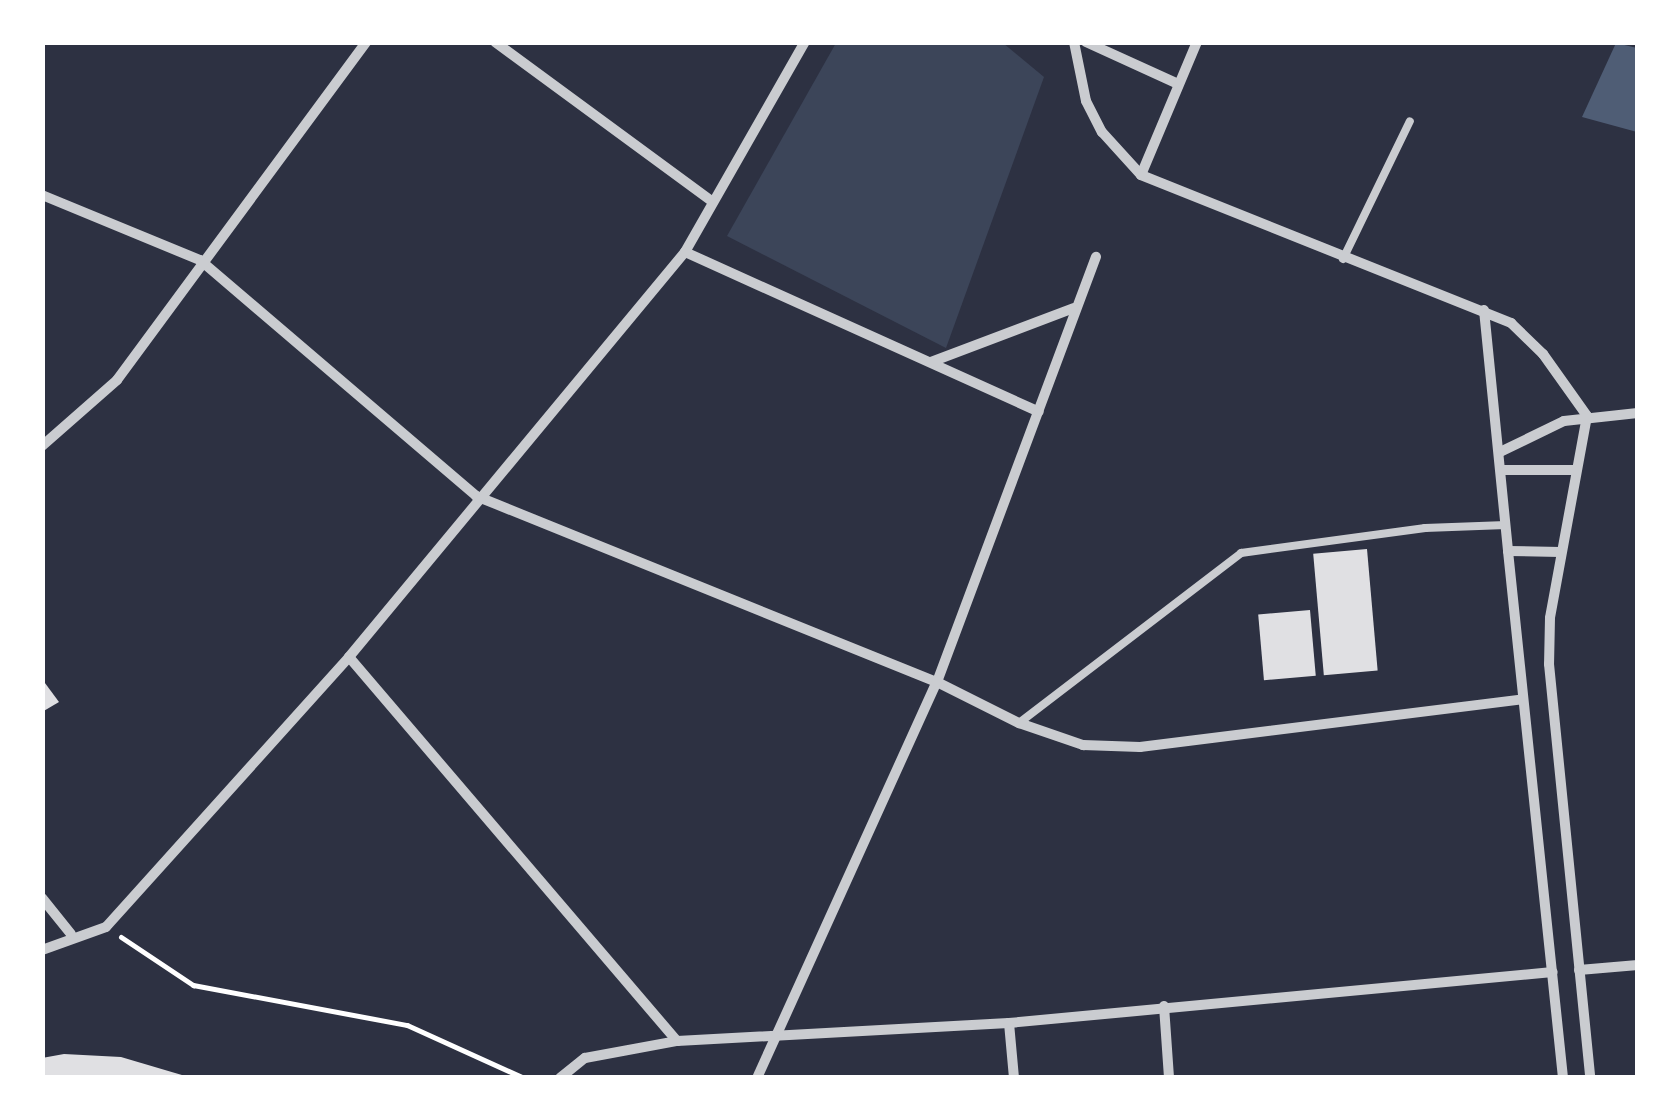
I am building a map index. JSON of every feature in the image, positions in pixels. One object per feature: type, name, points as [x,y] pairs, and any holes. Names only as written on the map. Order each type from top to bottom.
[{"type":"street","points":[[42,446],[117,380],[200,260],[366,42]]},
{"type":"street","points":[[495,42],[710,200]]},
{"type":"street","points":[[42,950],[71,934],[106,927],[349,657],[476,496],[685,252],[710,200],[804,42]]},
{"type":"street","points":[[1074,42],[1086,101],[1102,132],[1141,175],[1343,259],[1484,310],[1526,336],[1587,416]]},
{"type":"street","points":[[1086,42],[1178,84]]},
{"type":"street","points":[[1141,175],[1196,42]]},
{"type":"street","points":[[42,194],[200,260],[476,496],[937,682],[1019,723],[1083,745],[1140,747],[1520,700]]},
{"type":"street","points":[[685,252],[1039,412]]},
{"type":"street","points":[[758,1078],[937,682],[1096,257]]},
{"type":"street","points":[[931,362],[1074,308]]},
{"type":"street","points":[[1484,310],[1502,470],[1520,700],[1562,1078]]},
{"type":"street","points":[[1500,452],[1528,434],[1587,416],[1638,413]]},
{"type":"street","points":[[1587,416],[1560,552],[1549,664],[1590,1078]]},
{"type":"street","points":[[1502,470],[1574,470]]},
{"type":"street","points":[[1508,551],[1560,552]]},
{"type":"street","points":[[349,657],[677,1041]]},
{"type":"street","points":[[42,898],[71,934]]},
{"type":"street","points":[[1579,970],[1638,965]]},
{"type":"street","points":[[560,1078],[585,1058],[677,1041],[772,1041],[1010,1023],[1553,972]]},
{"type":"street","points":[[1164,1006],[1169,1078]]},
{"type":"street","points":[[1010,1023],[1014,1078]]},
{"type":"lane","points":[[1343,259],[1410,122]]},
{"type":"lane","points":[[1019,723],[1241,553],[1425,528],[1506,525]]},
{"type":"path","points":[[106,927],[192,984],[406,1025],[524,1078]]},
{"type":"shaded area","points":[[836,43],[1003,43],[1044,77],[946,348],[727,236]]},
{"type":"shaded area","points":[[1616,43],[1637,48],[1637,132],[1582,117]]},
{"type":"building","points":[[1367,549],[1378,671],[1324,675],[1313,554]]},
{"type":"building","points":[[1310,610],[1316,676],[1264,680],[1258,615]]},
{"type":"building","points":[[42,679],[59,702],[42,712]]},
{"type":"building","points":[[64,1054],[121,1057],[192,1078],[42,1078],[42,1058]]}]
